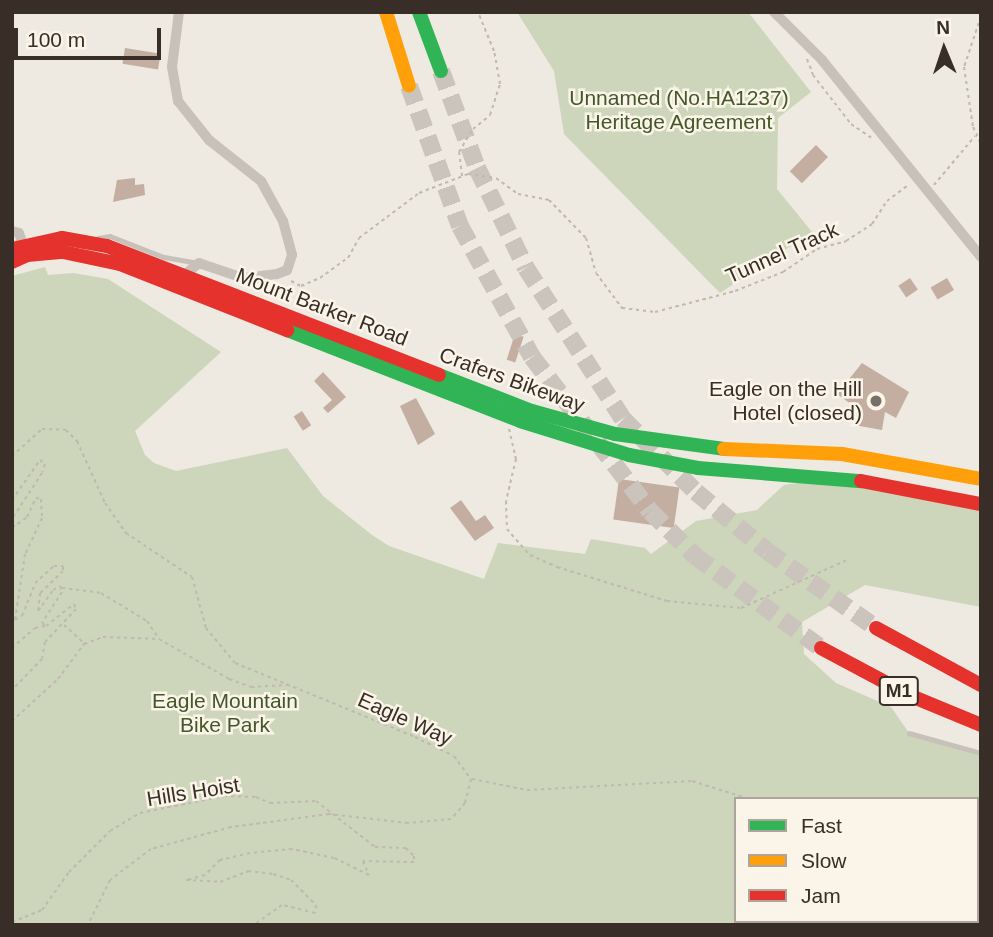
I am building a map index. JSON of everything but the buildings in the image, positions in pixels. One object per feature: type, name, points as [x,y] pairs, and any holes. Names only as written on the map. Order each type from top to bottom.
[{"type":"main road","points":[[386,12],[409,86]]},
{"type":"main road","points":[[419,12],[441,71]]},
{"type":"main road","name":"Mount Barker Road","points":[[12,262],[21,249],[62,238],[90,241],[505,415],[611,450],[698,468],[835,478],[981,504]]},
{"type":"main road","name":"Mount Barker Road","points":[[21,249],[81,254],[178,280],[521,406],[614,434],[703,448],[842,454],[981,479]]},
{"type":"main road","points":[[611,450],[614,434]]},
{"type":"main road","points":[[913,490],[917,466]]},
{"type":"main road","name":"M1","points":[[876,628],[981,685]]},
{"type":"main road","name":"M1","points":[[821,648],[911,696],[981,725]]},
{"type":"street","points":[[178,280],[199,263],[243,278],[287,270],[290,242],[266,188],[250,169],[200,131],[178,101],[172,67],[179,12]]},
{"type":"street","points":[[774,12],[822,60],[981,257]]},
{"type":"street","points":[[12,231],[19,233],[21,249]]},
{"type":"lane","points":[[90,241],[110,236],[164,257],[199,263]]},
{"type":"lane","points":[[909,733],[981,753]]},
{"type":"path","points":[[462,177],[459,152],[473,129],[490,114],[500,84],[494,51],[478,12]]},
{"type":"path","points":[[981,16],[964,67],[975,136],[981,144]]},
{"type":"path","points":[[929,191],[975,136]]},
{"type":"path","name":"Tunnel Track","points":[[287,270],[292,284],[320,278],[348,258],[359,238],[419,192],[462,177],[496,178],[518,194],[549,200],[586,238],[597,273],[622,308],[655,312],[735,291],[783,272],[817,249],[846,241],[872,224],[887,201],[918,178]]},
{"type":"path","points":[[505,415],[516,459],[506,501],[507,529],[530,555],[557,567],[667,601],[741,608],[849,559]]},
{"type":"path","name":"Eagle Way","points":[[12,456],[41,429],[66,430],[78,440],[105,503],[127,533],[192,577],[206,628],[221,651],[235,663],[454,756],[471,779]]},
{"type":"path","points":[[12,500],[40,460],[45,464],[12,519]]},
{"type":"path","points":[[12,528],[27,517],[36,498],[41,499],[42,518],[25,554],[15,620],[22,616],[35,583],[54,566],[63,566],[63,571],[40,593],[38,611],[53,590],[75,586],[101,593],[147,621],[159,639],[229,679],[262,688],[289,685]]},
{"type":"path","points":[[46,626],[42,623],[57,606],[61,589]]},
{"type":"path","points":[[12,648],[35,628],[46,626],[74,604],[76,608],[64,624],[45,642],[43,659],[12,690]]},
{"type":"path","points":[[64,624],[84,643]]},
{"type":"path","points":[[12,721],[58,679],[84,643],[103,637],[159,639]]},
{"type":"path","points":[[88,925],[110,880],[151,849],[231,827],[329,814],[408,823],[451,819],[465,803],[471,779],[527,790],[692,781],[743,797]]},
{"type":"path","name":"Hills Hoist","points":[[12,922],[42,910],[69,872],[110,831],[140,813],[242,796],[270,803],[316,801],[329,814],[375,847],[406,848],[414,862],[363,861],[369,875],[334,858],[292,849],[220,860],[205,875],[186,880],[220,882],[248,871],[273,874],[291,880],[316,905],[315,913],[282,905],[253,925]]},
{"type":"green space","name":"Unnamed (No.HA1237) Heritage Agreement","points":[[517,12],[748,12],[811,92],[778,118],[777,189],[812,232],[720,293],[564,134],[554,71]]},
{"type":"green space","name":"Eagle Mountain Bike Park","points":[[45,267],[48,275],[73,273],[108,279],[221,352],[135,431],[145,455],[154,463],[176,471],[287,448],[323,496],[372,535],[389,546],[484,579],[498,543],[585,554],[591,539],[645,548],[651,554],[696,521],[757,510],[784,485],[835,478],[981,504],[981,607],[865,585],[802,622],[804,654],[836,683],[891,707],[909,733],[981,753],[981,925],[12,925],[12,276]]},
{"type":"tunnel","points":[[441,71],[477,168],[526,268],[623,419],[696,492],[767,551],[876,628]]},
{"type":"tunnel","points":[[409,86],[460,226],[532,357],[650,511],[695,556],[821,648]]},
{"type":"traffic: fast","points":[[419,12],[441,71]]},
{"type":"traffic: fast","points":[[287,330],[520,421],[629,455],[698,468],[861,481]]},
{"type":"traffic: fast","points":[[439,375],[532,411],[615,434],[724,449]]},
{"type":"traffic: slow","points":[[386,12],[409,86]]},
{"type":"traffic: slow","points":[[724,449],[842,454],[981,479]]},
{"type":"traffic: jam","points":[[12,249],[62,238],[107,246],[439,375]]},
{"type":"traffic: jam","points":[[12,262],[27,255],[63,252],[120,264],[287,330]]},
{"type":"traffic: jam","points":[[861,481],[981,504]]},
{"type":"traffic: jam","points":[[876,628],[981,685]]},
{"type":"traffic: jam","points":[[821,648],[911,696],[981,725]]},
{"type":"place","name":"Eagle on the Hill Hotel (closed)","points":[[876,401]]}]
